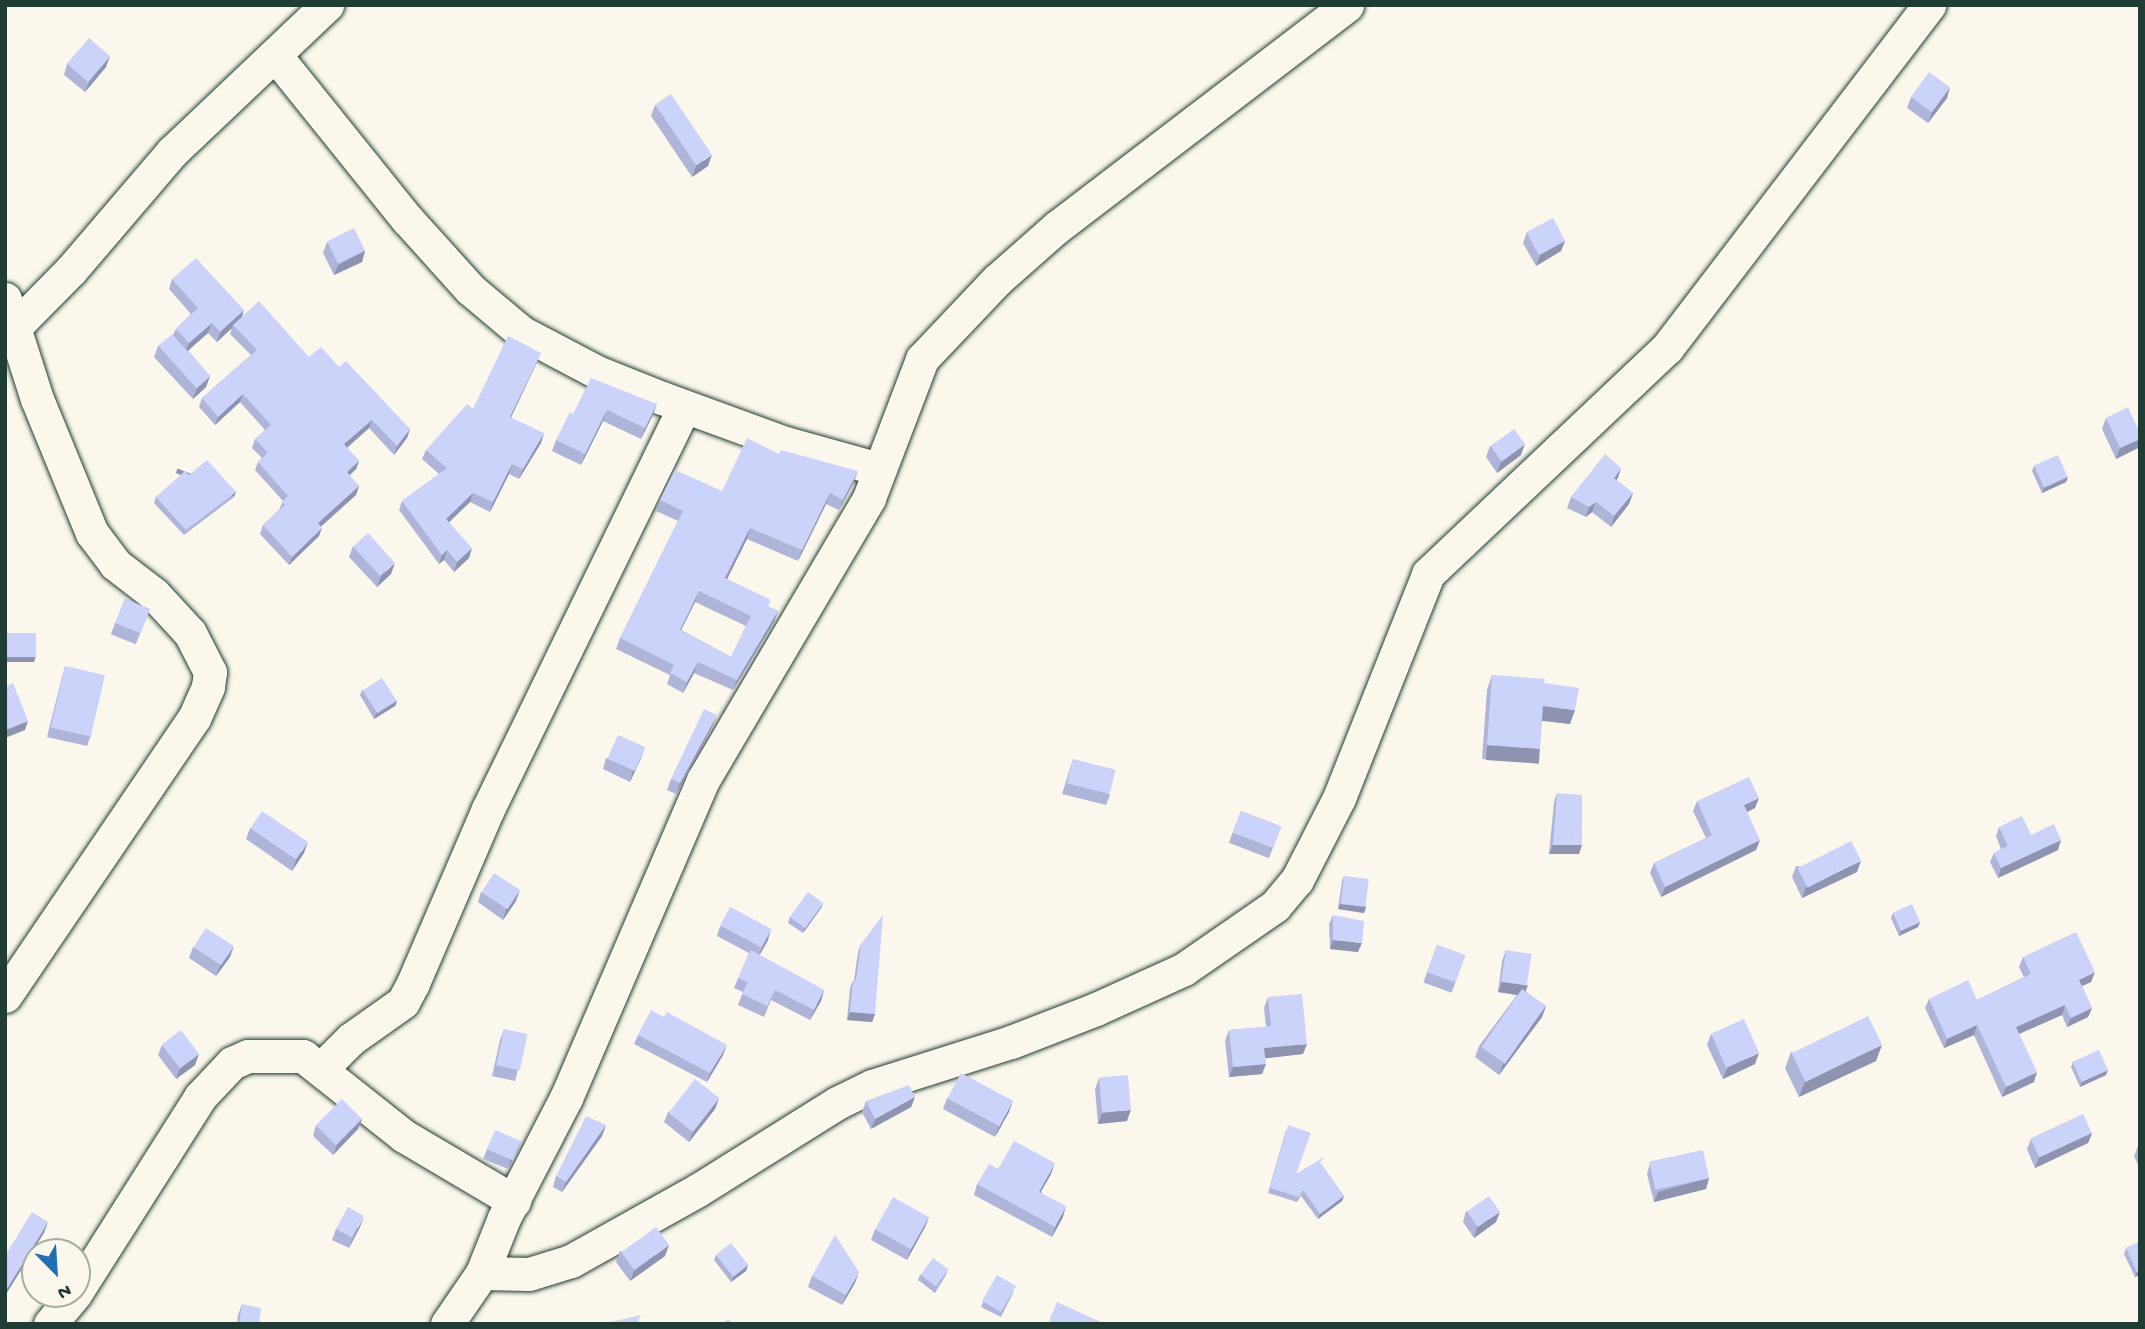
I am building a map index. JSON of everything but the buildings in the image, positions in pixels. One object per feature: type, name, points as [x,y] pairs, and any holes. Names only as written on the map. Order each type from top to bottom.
[{"type":"street","points":[[5,996],[194,718],[208,688],[210,672],[181,623],[154,594],[115,564],[92,533],[50,433],[8,320],[72,269],[172,152],[327,5]]},
{"type":"street","points":[[447,1324],[482,1273],[514,1201],[566,1098],[704,780],[869,498],[922,359],[997,279],[1111,183],[1223,103],[1347,5]]},
{"type":"street","points":[[482,1273],[529,1274],[571,1261],[687,1197],[837,1103],[872,1086],[1011,1042],[1109,1003],[1184,969],[1275,906],[1297,880],[1339,798],[1429,574],[1667,348],[1929,5]]},
{"type":"street","points":[[275,55],[361,167],[500,316],[544,346],[684,407],[785,443],[879,469]]},
{"type":"street","points":[[322,1068],[351,1039],[403,1002],[488,809],[684,407]]},
{"type":"street","points":[[91,1269],[177,1129],[218,1076],[232,1063],[266,1053],[303,1056],[322,1068],[404,1136],[514,1201]]},
{"type":"street","points":[[50,1324],[63,1308]]}]
